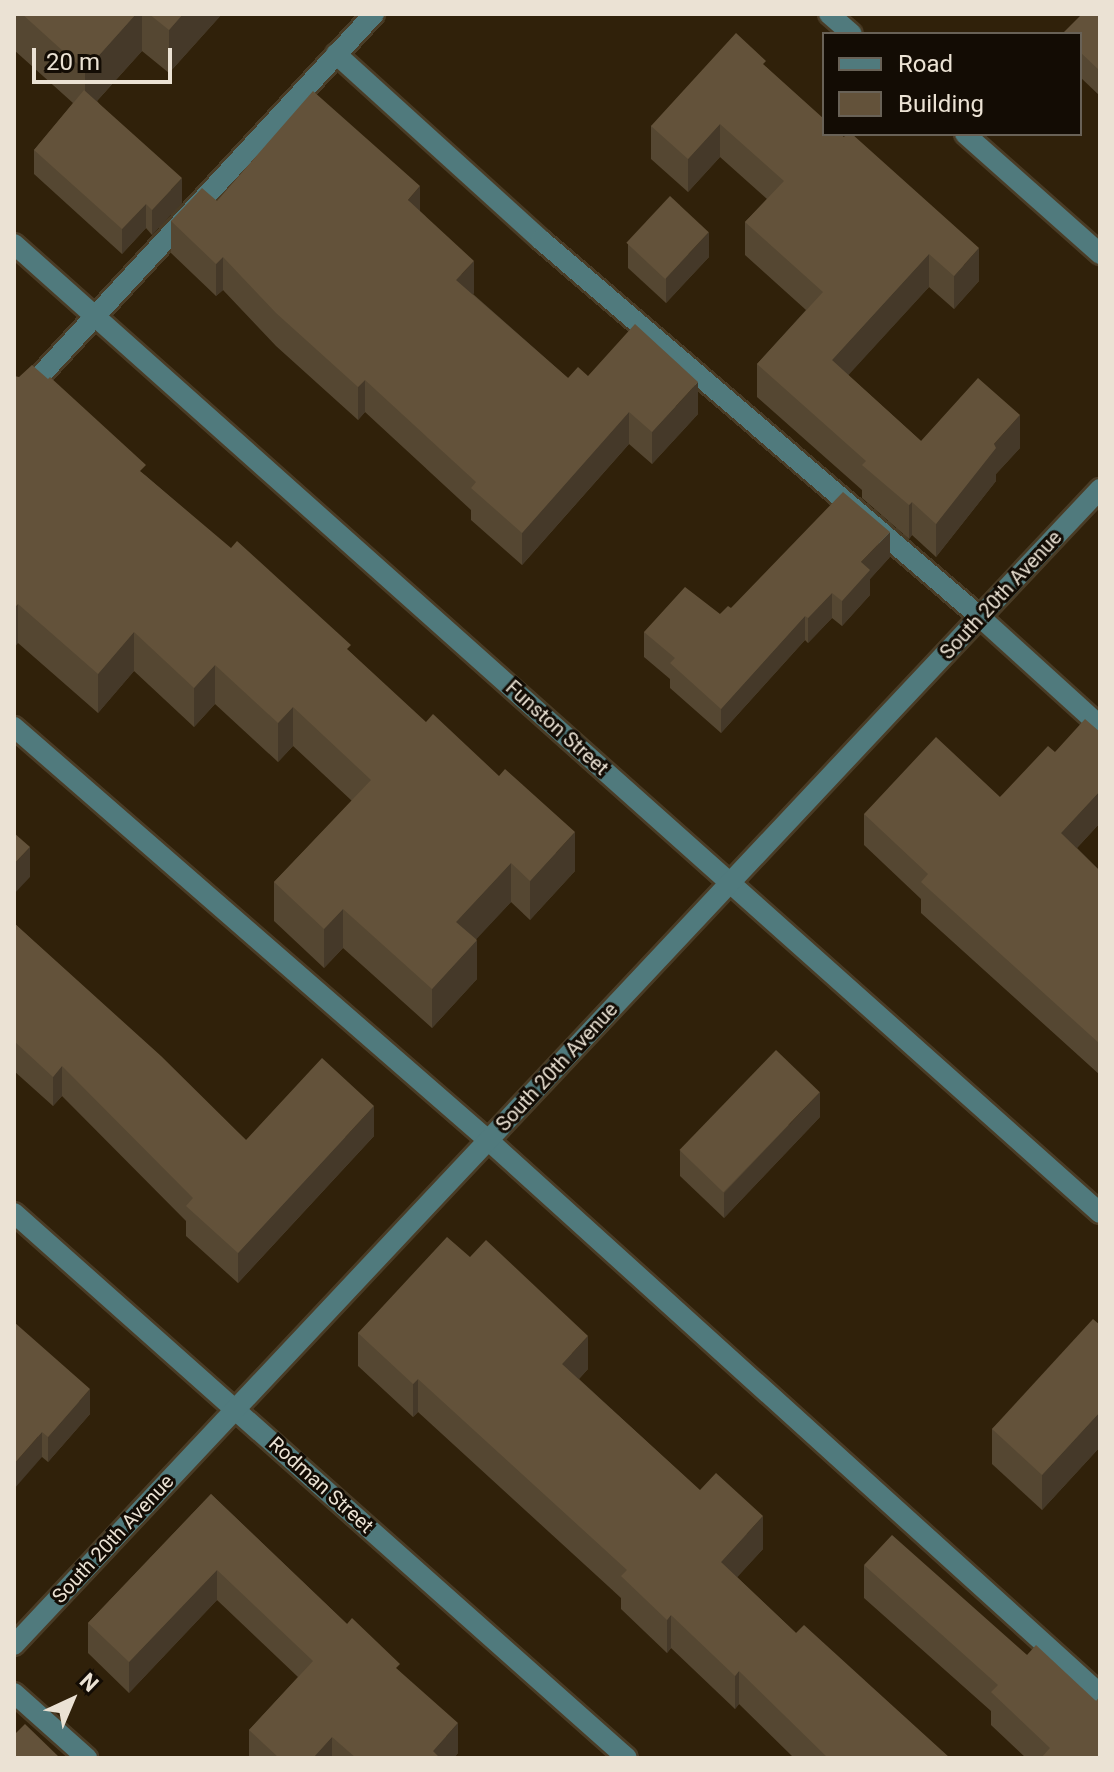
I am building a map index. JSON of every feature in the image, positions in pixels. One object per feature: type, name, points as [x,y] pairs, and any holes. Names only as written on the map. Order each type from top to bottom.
[{"type":"street","points":[[14,404],[374,14]]},
{"type":"street","points":[[829,14],[850,32]]},
{"type":"street","points":[[336,54],[541,240],[980,617],[1100,726]]},
{"type":"street","points":[[967,136],[1100,254]]},
{"type":"street","name":"Funston Street","points":[[14,244],[1100,1213]]},
{"type":"street","name":"South 20th Avenue","points":[[14,1645],[1100,489]]},
{"type":"street","points":[[14,727],[488,1140],[1100,1694]]},
{"type":"street","name":"Rodman Street","points":[[14,1213],[627,1758]]},
{"type":"street","points":[[14,1693],[87,1758]]},
{"type":"building","points":[[22,14],[136,14],[85,71]]},
{"type":"building","points":[[149,14],[183,14],[169,30]]},
{"type":"building","points":[[1082,14],[1100,14],[1100,71],[1082,54],[1082,32],[1064,32]]},
{"type":"building","points":[[736,33],[766,61],[763,64],[822,117],[822,136],[854,136],[979,248],[954,276],[929,254],[832,360],[921,441],[978,378],[1020,415],[994,444],[996,448],[936,524],[862,465],[866,461],[757,364],[823,292],[745,222],[784,181],[720,124],[688,159],[651,126]]},
{"type":"building","points":[[84,90],[182,178],[152,210],[146,204],[122,229],[34,150]]},
{"type":"building","points":[[313,91],[420,186],[408,200],[474,261],[456,280],[568,378],[578,367],[588,376],[635,324],[698,382],[652,432],[629,412],[522,533],[471,488],[476,482],[365,380],[358,387],[276,313],[223,257],[216,264],[171,221],[202,188],[217,201]]},
{"type":"building","points":[[670,196],[709,232],[665,279],[626,243]]},
{"type":"building","points":[[32,365],[48,379],[50,377],[146,465],[140,471],[231,548],[237,541],[351,645],[347,649],[426,722],[433,714],[499,776],[505,769],[575,832],[530,881],[511,863],[456,922],[477,940],[432,989],[343,909],[324,929],[274,882],[371,780],[293,707],[278,723],[215,665],[194,688],[134,632],[98,674],[18,604],[14,609],[14,376],[19,377]]},
{"type":"building","points":[[843,492],[890,532],[861,562],[870,570],[842,601],[832,593],[808,618],[805,616],[721,709],[670,663],[675,658],[644,632],[685,587],[720,614],[728,606],[731,608]]},
{"type":"building","points":[[1085,719],[1100,732],[1100,791],[1061,833],[1100,871],[1100,1044],[921,882],[928,874],[864,814],[936,737],[1000,797],[1048,746],[1055,752]]},
{"type":"building","points":[[14,833],[30,847],[14,864]]},
{"type":"building","points":[[14,923],[161,1056],[246,1140],[322,1058],[374,1106],[238,1253],[186,1206],[193,1198],[62,1066],[53,1077],[14,1041]]},
{"type":"building","points":[[776,1050],[820,1092],[723,1192],[679,1150]]},
{"type":"building","points":[[447,1237],[470,1257],[486,1240],[588,1336],[562,1364],[700,1490],[716,1473],[763,1516],[721,1562],[796,1633],[804,1625],[950,1758],[828,1758],[739,1671],[735,1676],[671,1615],[667,1620],[621,1576],[627,1570],[418,1379],[413,1384],[358,1333]]},
{"type":"building","points":[[1093,1319],[1100,1325],[1100,1412],[1042,1475],[992,1429]]},
{"type":"building","points":[[14,1322],[90,1389],[48,1437],[42,1432],[14,1464]]},
{"type":"building","points":[[211,1494],[347,1624],[352,1618],[400,1664],[396,1668],[458,1723],[433,1751],[440,1758],[356,1758],[332,1737],[313,1758],[279,1758],[249,1730],[313,1661],[217,1570],[129,1662],[88,1623]]},
{"type":"building","points":[[892,1535],[1027,1655],[1036,1645],[1096,1701],[1100,1696],[1100,1758],[1041,1758],[1050,1748],[991,1692],[998,1685],[864,1565]]},
{"type":"building","points":[[25,1724],[60,1758],[14,1758],[14,1735]]}]
